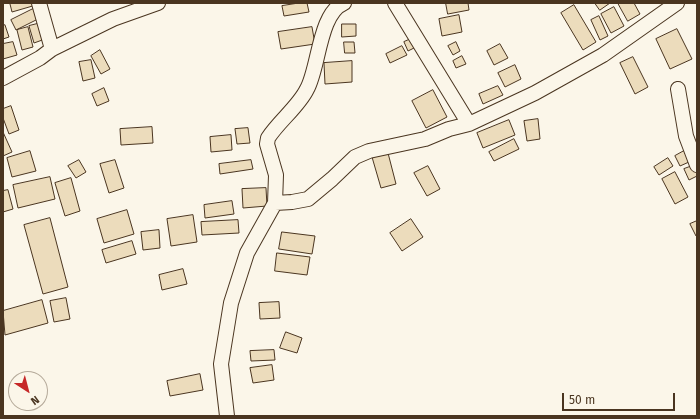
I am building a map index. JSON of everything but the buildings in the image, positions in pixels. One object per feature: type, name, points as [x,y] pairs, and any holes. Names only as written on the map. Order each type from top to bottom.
[{"type":"street","points":[[39,3],[52,49]]},
{"type":"street","points":[[3,78],[40,58],[52,49],[113,19],[158,3]]},
{"type":"street","points":[[227,416],[221,364],[231,303],[246,253],[275,203],[276,175],[267,144],[268,138],[308,89],[319,45],[331,16],[335,8],[344,3]]},
{"type":"street","points":[[395,3],[469,124]]},
{"type":"street","points":[[275,203],[308,199],[327,184],[355,157],[369,151],[425,139],[449,129],[469,124],[535,93],[603,55],[677,3]]},
{"type":"street","points":[[678,89],[686,136],[697,165]]}]
